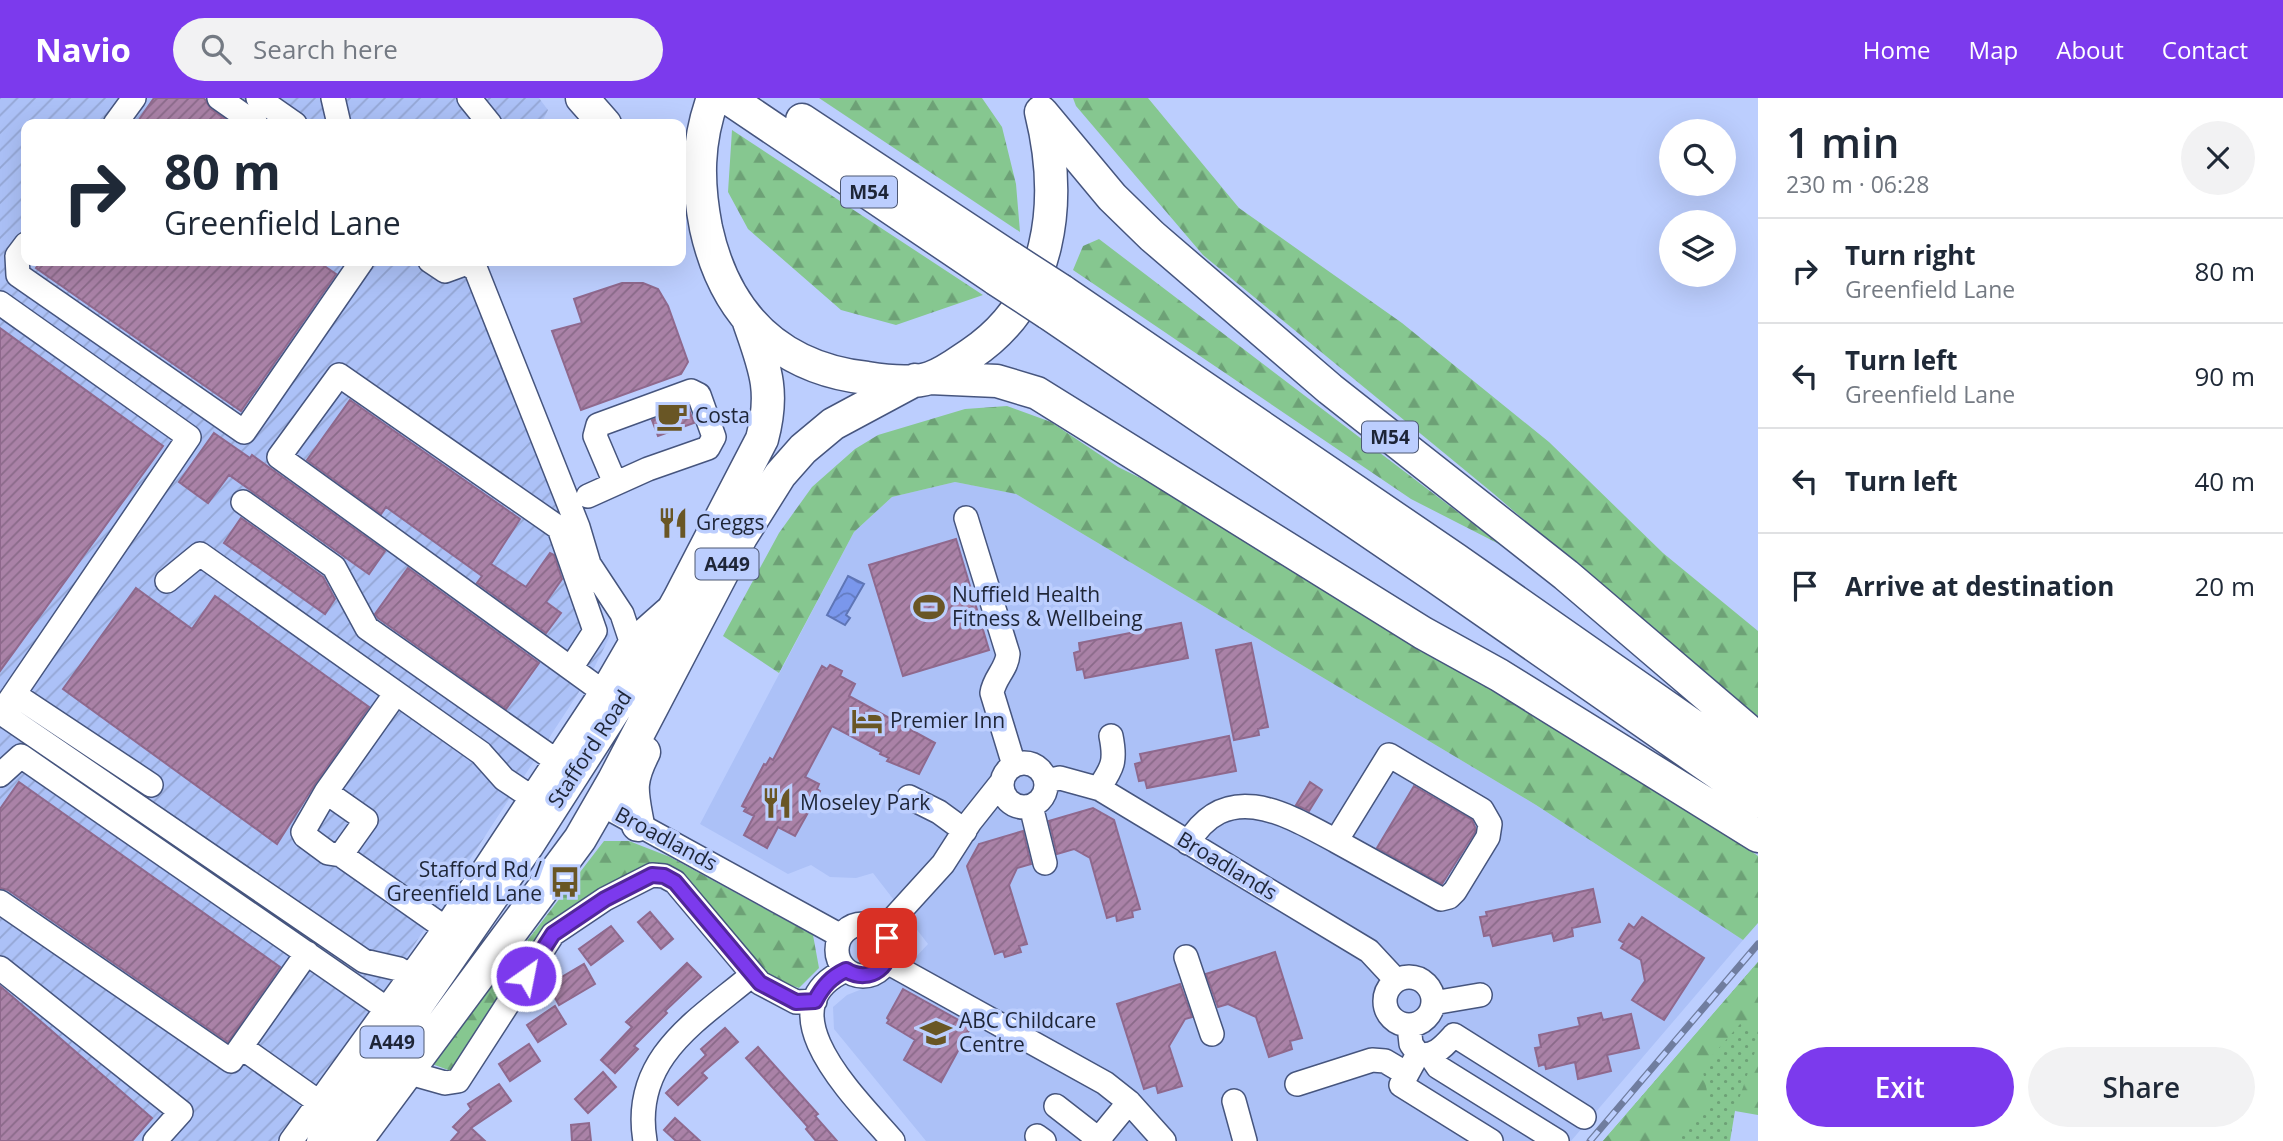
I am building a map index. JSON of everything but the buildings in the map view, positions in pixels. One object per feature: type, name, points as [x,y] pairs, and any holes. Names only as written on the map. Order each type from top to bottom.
[{"type":"highway","points":[[582,98],[601,119]]},
{"type":"highway","points":[[718,270],[701,200],[701,141],[738,100]]},
{"type":"highway","name":"M54","points":[[738,100],[1455,559],[1758,771]]},
{"type":"highway","name":"M54","points":[[1038,106],[1112,197],[1152,236],[1330,389],[1566,575],[1758,739]]},
{"type":"highway","name":"Stafford Road","points":[[356,1141],[557,870],[601,804],[741,537],[780,475],[803,449],[833,424],[957,363],[988,341],[1016,312],[1032,288],[1045,250],[1052,185],[1038,106]]},
{"type":"highway","points":[[686,226],[718,270],[749,322],[772,342],[797,357],[830,371],[880,380],[997,381],[1037,393],[1758,836]]},
{"type":"highway","name":"M54","points":[[1055,302],[1425,569],[1758,802]]},
{"type":"highway","name":"Stafford Road","points":[[323,1141],[549,780],[636,676],[679,599],[762,439],[768,406],[768,376],[749,322]]},
{"type":"highway","points":[[549,780],[578,785],[586,779],[646,692],[683,646]]},
{"type":"highway","points":[[638,825],[631,786],[656,726],[683,646]]},
{"type":"highway","points":[[549,780],[601,804]]},
{"type":"highway","points":[[452,935],[502,906],[568,818],[585,806],[601,804]]},
{"type":"street","points":[[119,119],[134,98]]},
{"type":"street","points":[[219,98],[249,119]]},
{"type":"street","points":[[258,98],[288,119]]},
{"type":"street","points":[[333,98],[338,119]]},
{"type":"street","points":[[469,98],[486,119]]},
{"type":"street","points":[[21,252],[18,256],[18,275],[244,432],[359,266]]},
{"type":"street","points":[[438,266],[445,271],[457,266]]},
{"type":"street","points":[[471,266],[476,270],[578,527],[589,564],[622,614],[631,641]]},
{"type":"street","points":[[0,303],[189,438],[5,707]]},
{"type":"street","points":[[571,668],[595,631],[559,528],[339,375],[279,457],[601,691]]},
{"type":"street","points":[[588,496],[708,448],[713,437],[699,395],[691,391],[598,425],[595,436],[615,483]]},
{"type":"street","points":[[243,502],[334,567],[367,628],[549,780]]},
{"type":"street","points":[[966,518],[1008,654],[1007,662],[997,676],[992,693],[1008,774],[1004,795],[1023,805],[1045,863]]},
{"type":"street","points":[[167,580],[200,554],[481,753],[504,779],[549,780]]},
{"type":"street","points":[[549,780],[631,641],[679,599]]},
{"type":"street","points":[[291,1141],[410,976],[452,935],[341,855],[328,853],[303,832],[326,792],[396,693]]},
{"type":"street","points":[[5,707],[151,785]]},
{"type":"street","points":[[5,707],[364,961],[398,969],[410,976]]},
{"type":"street","points":[[1099,788],[1115,758],[1111,736]]},
{"type":"street","points":[[1188,843],[1202,824],[1237,807],[1250,806],[1279,812],[1440,899],[1449,897],[1455,891],[1488,837],[1490,824],[1482,810],[1389,755],[1336,841]]},
{"type":"street","points":[[0,775],[22,756],[387,1009]]},
{"type":"street","points":[[882,931],[943,864],[964,831],[1008,774],[1026,763],[1040,770],[1046,781],[1041,800],[1023,805],[983,807]]},
{"type":"street","name":"Broadlands","points":[[1046,781],[1060,778],[1099,788],[1369,951],[1396,980]]},
{"type":"street","points":[[326,792],[366,820],[341,855]]},
{"type":"street","points":[[909,797],[939,812],[964,831]]},
{"type":"street","name":"Broadlands","points":[[601,804],[841,936]]},
{"type":"street","points":[[406,1072],[445,1083],[458,1081],[553,934],[605,899],[652,875],[664,876],[675,882],[752,975],[769,990],[796,1002],[815,1001]]},
{"type":"street","points":[[0,902],[231,1062],[307,953]]},
{"type":"street","points":[[852,926],[875,926],[882,931],[889,946],[887,962],[876,973],[868,976],[853,974],[846,970],[838,958],[841,936],[852,926]]},
{"type":"street","points":[[1186,957],[1212,1034]]},
{"type":"street","points":[[887,962],[1081,1069],[1129,1102],[1164,1141]]},
{"type":"street","points":[[0,968],[181,1112],[155,1141]]},
{"type":"street","points":[[846,970],[834,975],[821,990],[812,1010],[812,1024],[826,1060],[893,1141]]},
{"type":"street","points":[[645,1141],[643,1107],[650,1078],[660,1060],[672,1042],[752,975]]},
{"type":"street","points":[[1411,976],[1425,982],[1433,995],[1433,1003],[1432,1010],[1423,1021],[1409,1025],[1394,1020],[1385,1007],[1386,992],[1396,980],[1411,976]]},
{"type":"street","points":[[1433,1003],[1480,995]]},
{"type":"street","points":[[1409,1025],[1410,1044],[1418,1061],[1438,1067],[1557,1141]]},
{"type":"street","points":[[1297,1084],[1378,1059],[1391,1064],[1418,1061],[1443,1048],[1454,1035],[1584,1117]]},
{"type":"street","points":[[242,1046],[320,1103]]},
{"type":"street","points":[[1418,1061],[1401,1085],[1490,1141]]},
{"type":"street","points":[[1234,1101],[1245,1141]]},
{"type":"street","points":[[1056,1106],[1099,1140],[1129,1102]]},
{"type":"shaded area","points":[[0,98],[539,98],[548,110],[544,119],[21,119],[21,266],[465,266],[463,270],[610,636],[592,672],[349,1045],[276,1141],[0,1141]]},
{"type":"shaded area","points":[[955,482],[1016,494],[1536,805],[1743,940],[1571,1141],[926,1141],[834,1029],[833,1007],[847,995],[900,974],[928,944],[873,873],[856,878],[830,877],[811,865],[788,874],[700,824],[854,532],[892,497]]},
{"type":"green space","points":[[819,98],[982,98],[1002,127],[1016,184],[1020,232]]},
{"type":"green space","points":[[1073,98],[1148,98],[1239,208],[1402,323],[1549,442],[1663,553],[1758,631],[1758,716],[1726,695],[1494,494],[1203,255],[1076,106]]},
{"type":"green space","points":[[732,130],[983,295],[896,325],[841,310],[748,229],[728,192]]},
{"type":"green space","points":[[1099,239],[1501,545],[1411,499],[1073,270],[1083,246]]},
{"type":"green space","points":[[1007,406],[1051,422],[1118,467],[1226,520],[1692,809],[1758,856],[1758,923],[1743,940],[1536,805],[1016,494],[955,482],[892,497],[854,532],[779,673],[723,636],[779,533],[812,487],[855,449],[878,435],[965,409]]},
{"type":"green space","points":[[604,841],[629,841],[670,857],[813,935],[819,968],[799,988],[755,973],[674,868],[657,864],[558,923],[463,1068],[451,1071],[432,1064]]},
{"type":"green space","points":[[1758,962],[1758,1082],[1735,1111],[1730,1141],[1603,1141]]},
{"type":"green space","points":[[1758,962],[1758,1034],[1741,1023],[1702,1067],[1709,1101],[1672,1141],[1603,1141]]},
{"type":"green space","points":[[1758,1043],[1758,1115],[1735,1111]]},
{"type":"water","points":[[848,576],[864,584],[846,615],[850,618],[845,625],[827,615]]},
{"type":"railway","points":[[1590,1141],[1758,944]]},
{"type":"place","name":"Costa","points":[[672,416]]},
{"type":"place","name":"Greggs","points":[[673,523]]},
{"type":"place","name":"Nuffield Health Fitness & Wellbeing","points":[[929,607]]},
{"type":"place","name":"Premier Inn","points":[[867,721]]},
{"type":"place","name":"Moseley Park","points":[[777,803]]},
{"type":"place","name":"Stafford Rd / Greenfield Lane","points":[[565,882]]},
{"type":"place","name":"ABC Childcare Centre","points":[[936,1033]]},
{"type":"route","points":[[526,976],[553,934],[605,899],[652,875],[664,876],[675,882],[760,983],[796,1002],[815,1001],[834,975],[846,970],[860,976],[876,973],[887,962],[887,938]]}]
